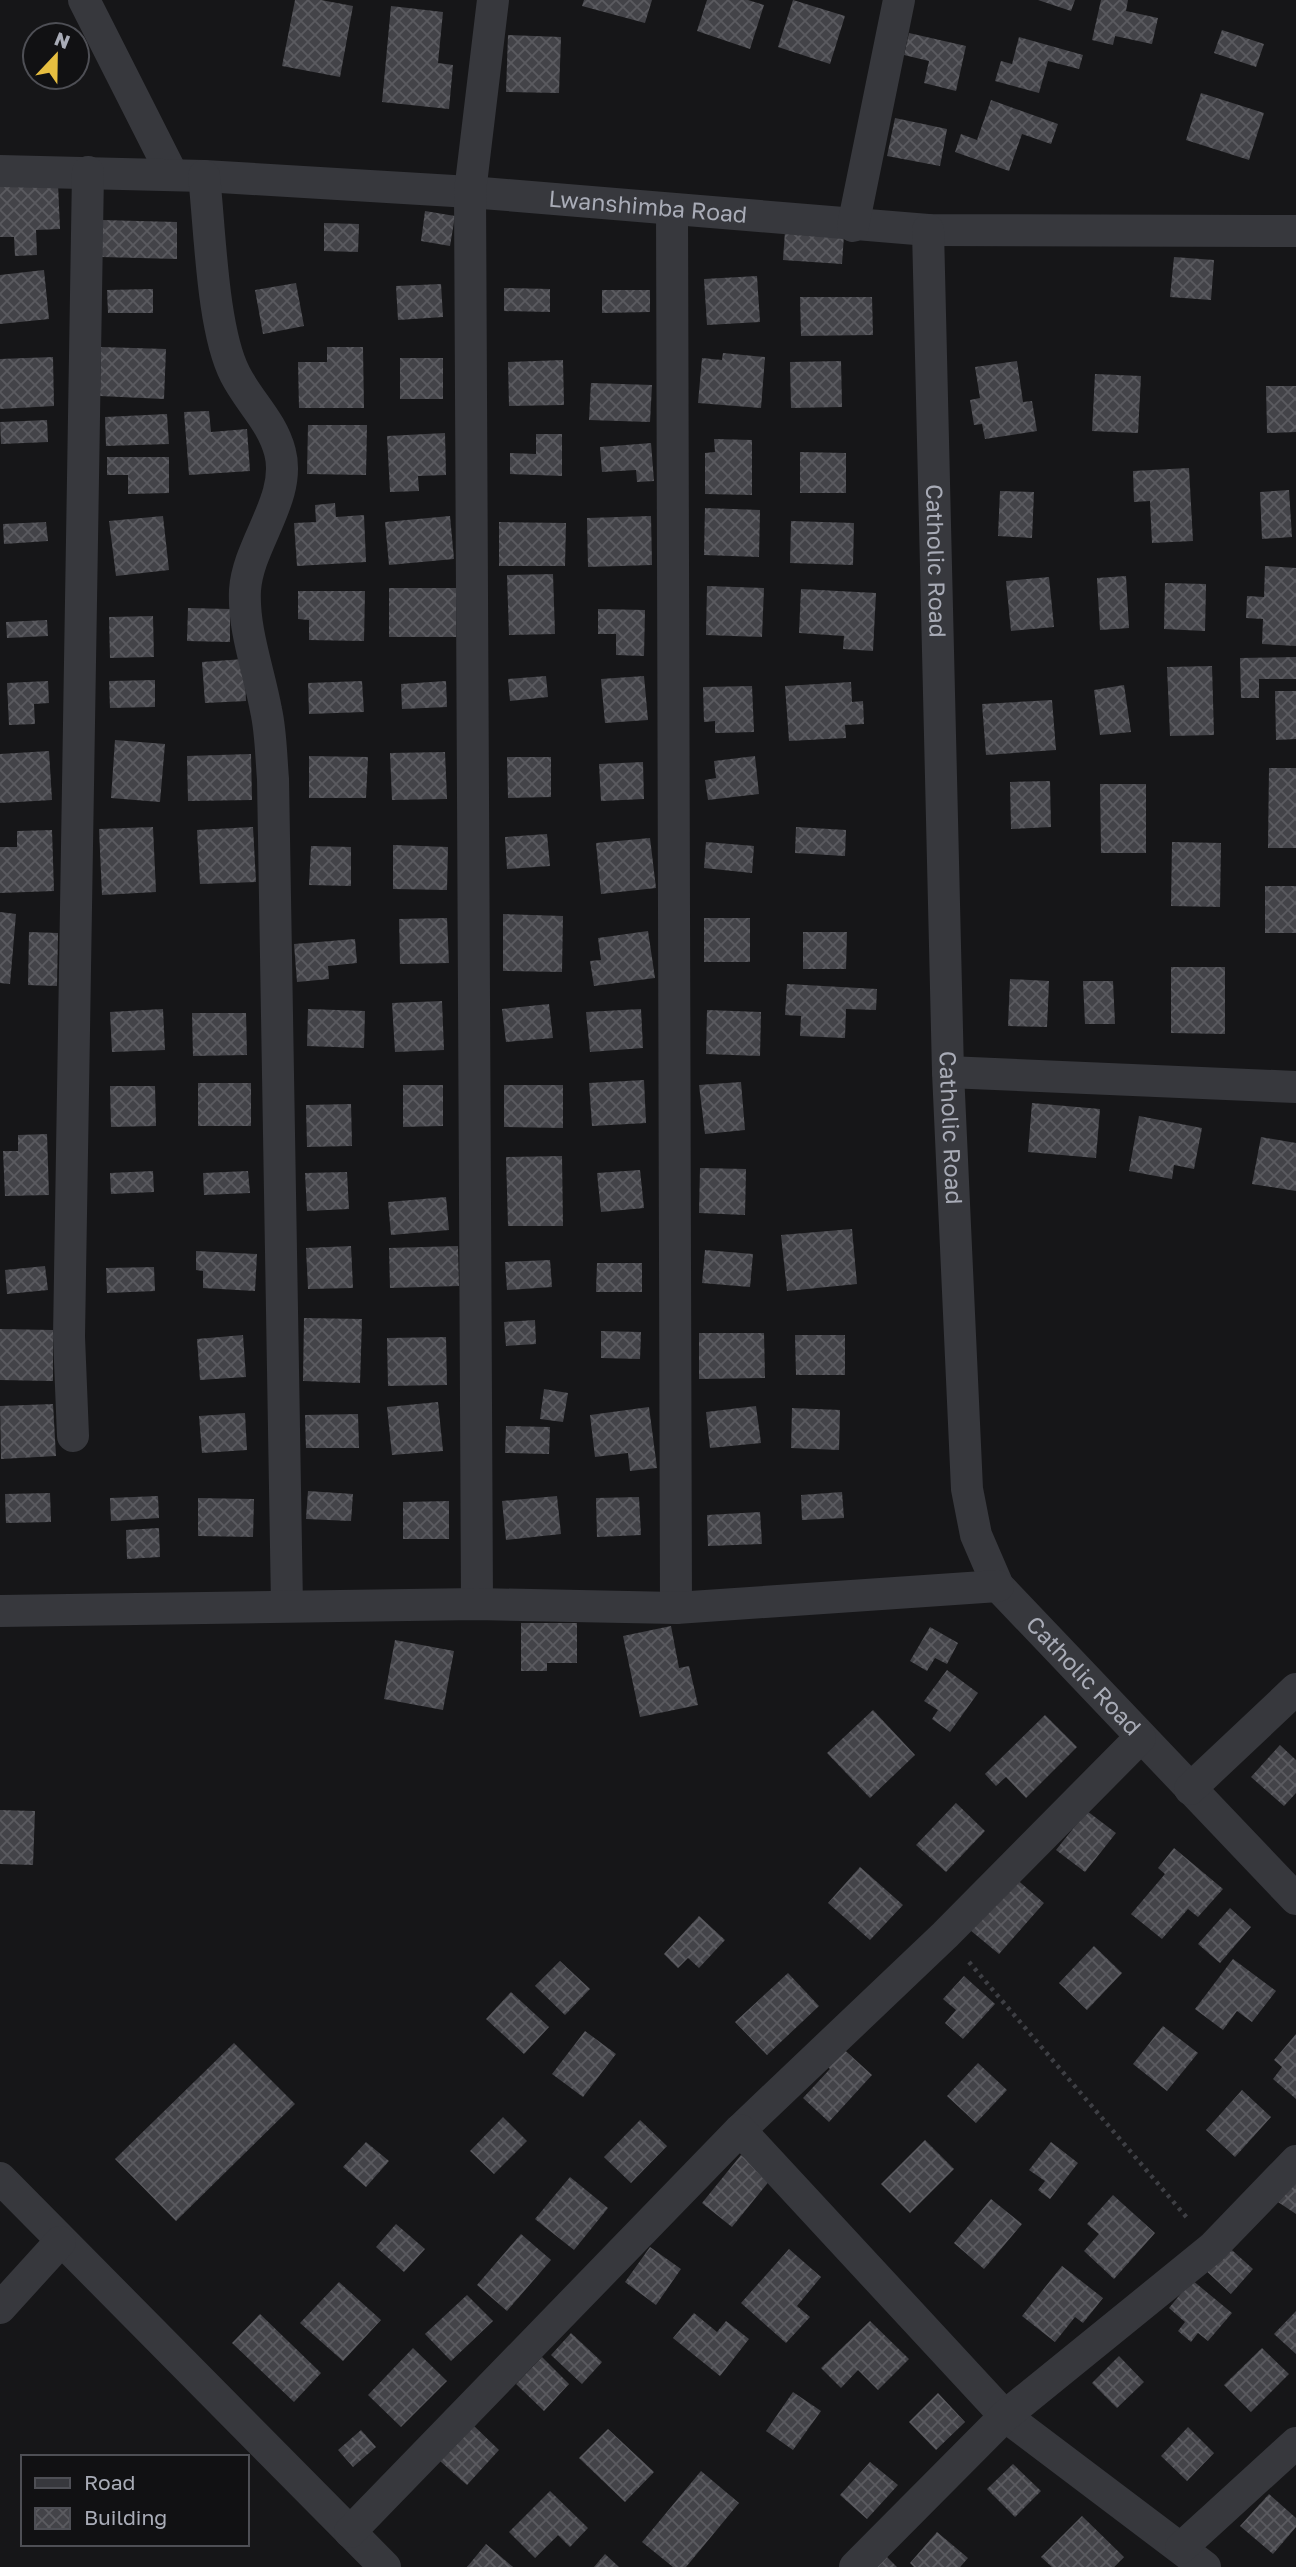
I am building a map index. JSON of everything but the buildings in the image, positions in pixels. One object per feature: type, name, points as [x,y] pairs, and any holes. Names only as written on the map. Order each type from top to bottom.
[{"type":"street","points":[[84,0],[172,174]]},
{"type":"street","points":[[477,1604],[470,192],[493,0]]},
{"type":"street","points":[[853,226],[899,0]]},
{"type":"street","name":"Lwanshimba Road","points":[[0,171],[172,174],[470,192],[853,226],[928,230],[1296,231]]},
{"type":"street","points":[[72,1436],[69,1338],[88,172]]},
{"type":"street","points":[[204,176],[221,328],[235,374],[267,421],[281,454],[278,497],[254,553],[245,590],[251,640],[267,713],[273,779],[287,1606]]},
{"type":"street","points":[[672,210],[676,1608]]},
{"type":"street","name":"Catholic Road","points":[[928,230],[948,1072],[967,1489],[976,1535],[998,1586],[1296,1899]]},
{"type":"street","points":[[948,1072],[1296,1087]]},
{"type":"street","points":[[0,1611],[477,1604],[676,1608],[998,1586]]},
{"type":"street","points":[[1191,1788],[1296,1689]]},
{"type":"street","points":[[350,2532],[740,2130],[945,1935],[1140,1738]]},
{"type":"street","points":[[740,2130],[1004,2416],[1193,2558],[1296,2443]]},
{"type":"street","points":[[855,2567],[1004,2416],[1212,2248],[1296,2161]]},
{"type":"street","points":[[0,2178],[60,2242],[385,2567]]},
{"type":"street","points":[[0,2308],[60,2242]]},
{"type":"path","points":[[945,1935],[1212,2248]]}]
